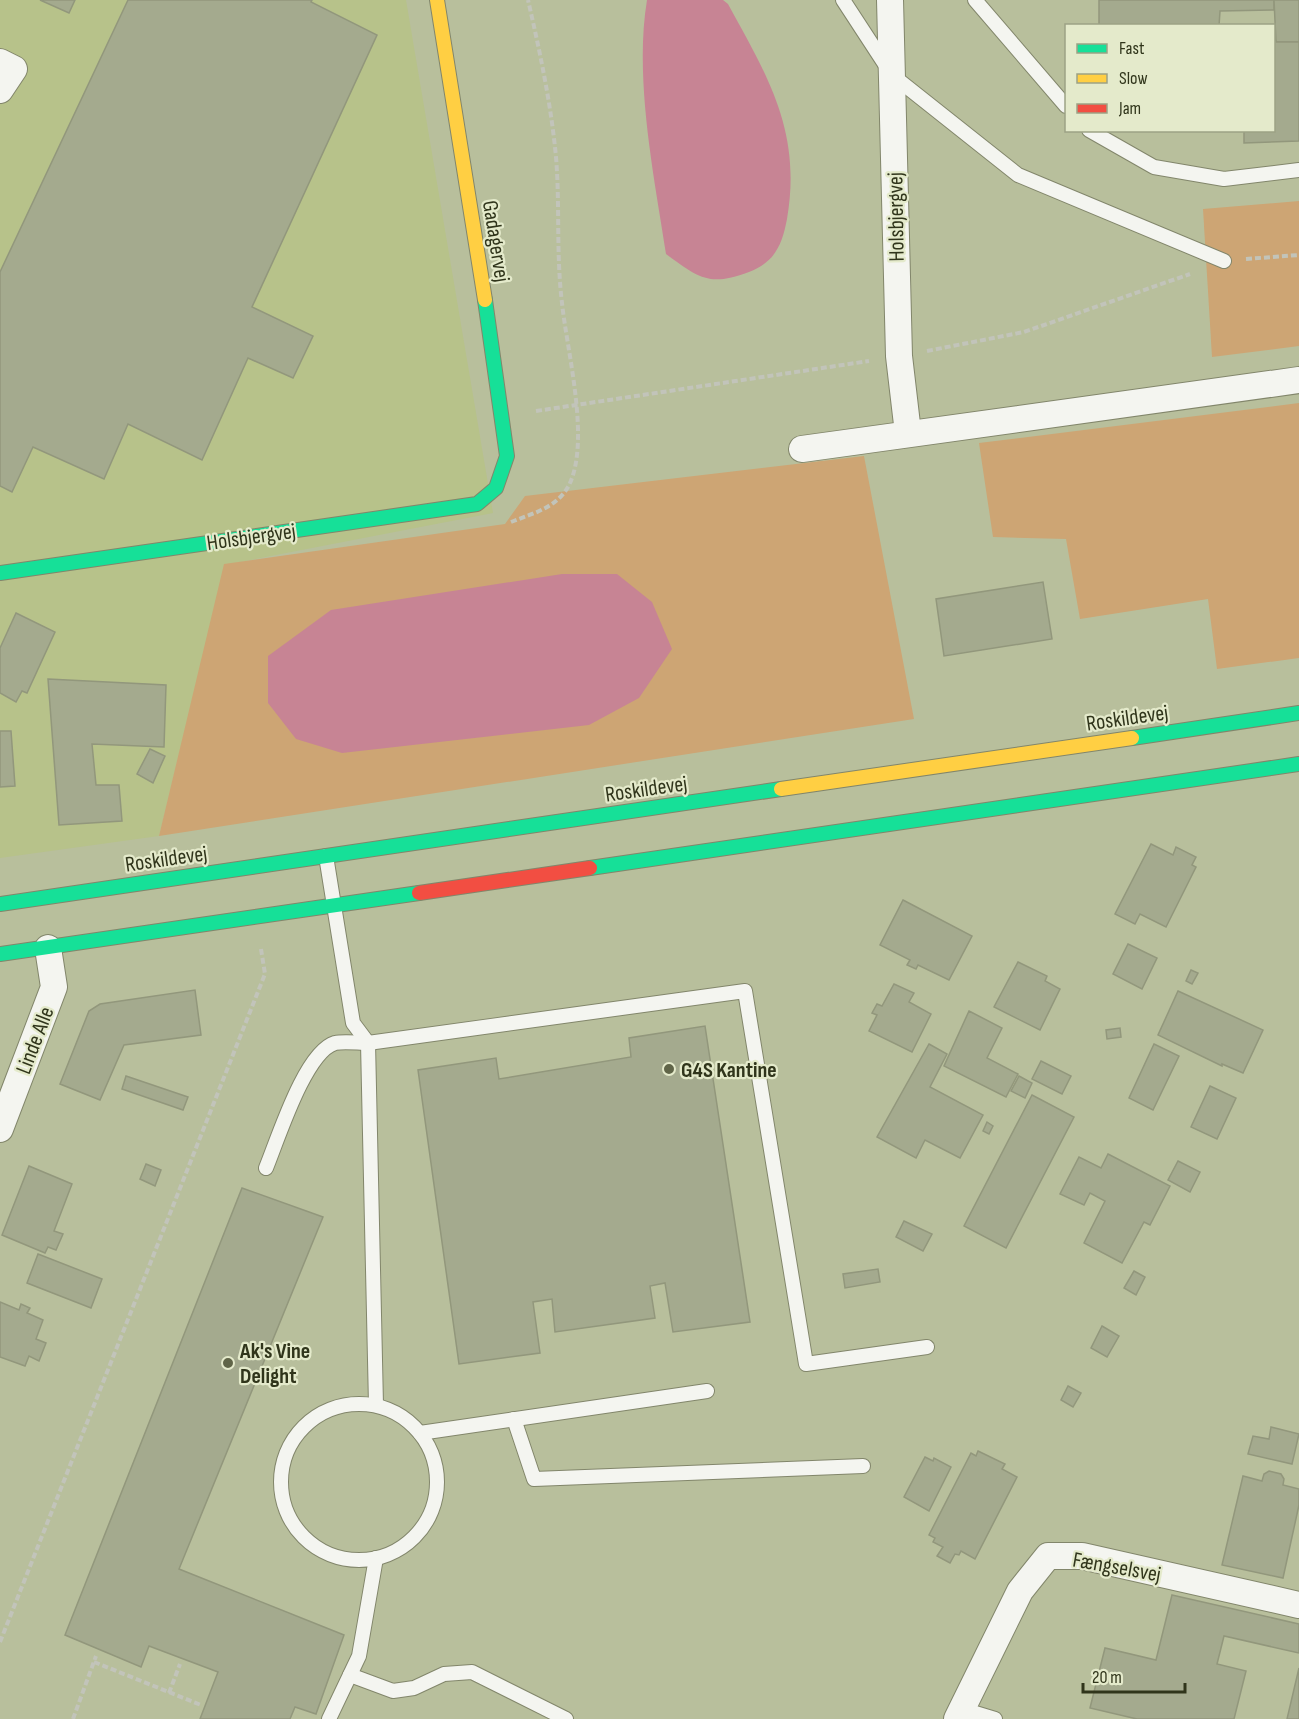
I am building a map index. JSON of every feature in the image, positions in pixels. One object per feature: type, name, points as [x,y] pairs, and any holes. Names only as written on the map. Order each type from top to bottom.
[{"type":"main road","name":"Gadagervej","points":[[437,0],[504,417],[507,456],[496,488]]},
{"type":"main road","name":"Holsbjergvej","points":[[0,573],[477,504],[496,488]]},
{"type":"main road","name":"Roskildevej","points":[[0,904],[1299,713]]},
{"type":"main road","points":[[0,954],[1299,764]]},
{"type":"street","name":"Holsbjergvej","points":[[890,0],[899,356],[908,433]]},
{"type":"street","points":[[0,62],[14,69],[0,90]]},
{"type":"street","points":[[802,449],[1299,380]]},
{"type":"street","name":"Linde Alle","points":[[0,1129],[54,987],[48,948]]},
{"type":"street","name":"Fængselsvej","points":[[959,1714],[1020,1591],[1048,1556],[1082,1556],[1299,1605]]},
{"type":"lane","points":[[843,0],[892,75],[1018,175],[1224,261]]},
{"type":"lane","points":[[975,0],[1065,105]]},
{"type":"lane","points":[[1093,132],[1154,167],[1224,179],[1299,170]]},
{"type":"lane","points":[[326,856],[353,1023],[368,1042],[376,1405]]},
{"type":"lane","points":[[266,1168],[302,1082],[320,1052],[335,1043],[368,1042],[745,991],[806,1364],[927,1347]]},
{"type":"lane","points":[[420,1432],[707,1391]]},
{"type":"lane","points":[[350,1404],[376,1405],[401,1415],[420,1432],[433,1456],[437,1482],[433,1508],[420,1530],[401,1548],[376,1558],[351,1560],[326,1553],[305,1539],[290,1518],[281,1494],[281,1469],[289,1445],[305,1425],[334,1408],[350,1404]]},
{"type":"lane","points":[[514,1419],[534,1479],[863,1466]]},
{"type":"lane","points":[[329,1719],[359,1656],[376,1558]]},
{"type":"lane","points":[[350,1674],[393,1691],[414,1688],[444,1674],[472,1672],[566,1719]]},
{"type":"lane","points":[[959,1714],[995,1719]]},
{"type":"path","points":[[504,417],[576,404],[561,300],[556,157],[546,79],[528,0]]},
{"type":"path","points":[[1224,261],[1299,255]]},
{"type":"path","points":[[0,1642],[265,974],[256,916]]},
{"type":"path","points":[[73,1719],[96,1656]]},
{"type":"path","points":[[94,1662],[201,1705]]},
{"type":"path","points":[[169,1693],[180,1664]]},
{"type":"shaded area","points":[[0,0],[406,0],[493,513],[225,565],[159,836],[0,858]]},
{"type":"shaded area","points":[[647,0],[723,0],[728,4],[756,56],[778,106],[790,159],[790,188],[783,237],[776,252],[765,263],[735,277],[705,278],[666,254],[651,160],[644,94],[644,30]]},
{"type":"shaded area","points":[[1299,201],[1299,346],[1212,357],[1203,209]]},
{"type":"shaded area","points":[[1299,403],[1299,658],[1217,669],[1208,599],[1080,619],[1066,539],[993,537],[979,443]]},
{"type":"shaded area","points":[[864,456],[914,719],[159,836],[224,564],[505,524],[525,496]]},
{"type":"shaded area","points":[[562,574],[617,574],[652,602],[672,649],[639,698],[589,725],[342,753],[296,739],[268,703],[268,656],[331,610]]},
{"type":"building","points":[[40,0],[75,0],[69,13]]},
{"type":"building","points":[[128,0],[312,0],[311,2],[377,35],[252,307],[313,336],[293,378],[248,358],[202,460],[128,424],[104,479],[33,447],[12,492],[0,486],[0,272]]},
{"type":"building","points":[[1099,0],[1274,0],[1274,10],[1220,11],[1219,24],[1099,24]]},
{"type":"building","points":[[1274,0],[1299,0],[1299,42],[1276,42]]},
{"type":"building","points":[[1275,39],[1276,42],[1299,42],[1299,141],[1244,143],[1244,132],[1275,132]]},
{"type":"building","points":[[1043,582],[1052,639],[944,656],[936,599]]},
{"type":"building","points":[[16,613],[55,632],[27,693],[22,691],[16,702],[0,693],[0,648]]},
{"type":"building","points":[[48,679],[166,685],[164,747],[92,744],[96,785],[119,785],[122,821],[59,825]]},
{"type":"building","points":[[0,731],[11,731],[15,786],[0,787]]},
{"type":"building","points":[[150,749],[165,756],[153,783],[137,774]]},
{"type":"building","points":[[1151,844],[1173,855],[1176,847],[1196,857],[1192,865],[1196,867],[1166,927],[1140,914],[1135,924],[1115,914]]},
{"type":"building","points":[[903,900],[972,936],[949,980],[918,965],[916,969],[907,965],[910,960],[880,945]]},
{"type":"building","points":[[1128,944],[1157,958],[1142,989],[1113,974]]},
{"type":"building","points":[[1018,962],[1047,976],[1045,981],[1060,989],[1040,1030],[994,1007]]},
{"type":"building","points":[[1191,970],[1198,973],[1192,984],[1186,981]]},
{"type":"building","points":[[894,984],[914,993],[909,1002],[931,1014],[912,1052],[869,1031],[877,1015],[872,1013],[877,1004],[882,1006]]},
{"type":"building","points":[[195,990],[201,1035],[124,1045],[100,1100],[60,1084],[89,1011],[100,1004]]},
{"type":"building","points":[[1178,991],[1263,1030],[1243,1073],[1222,1064],[1222,1066],[1158,1035]]},
{"type":"building","points":[[969,1011],[1002,1028],[987,1058],[1018,1074],[1006,1097],[944,1066]]},
{"type":"building","points":[[705,1026],[750,1322],[673,1332],[665,1283],[650,1286],[655,1318],[555,1332],[552,1299],[533,1302],[540,1353],[459,1364],[418,1070],[496,1058],[499,1079],[631,1057],[629,1038]]},
{"type":"building","points":[[1120,1028],[1121,1037],[1107,1039],[1106,1030]]},
{"type":"building","points":[[929,1044],[947,1054],[930,1087],[983,1115],[960,1158],[925,1140],[916,1158],[877,1137]]},
{"type":"building","points":[[1154,1044],[1179,1056],[1153,1110],[1129,1098]]},
{"type":"building","points":[[1041,1061],[1071,1076],[1062,1094],[1032,1079]]},
{"type":"building","points":[[126,1076],[188,1097],[183,1110],[122,1089]]},
{"type":"building","points":[[1019,1076],[1032,1083],[1025,1098],[1011,1091]]},
{"type":"building","points":[[1210,1086],[1236,1098],[1217,1139],[1191,1127]]},
{"type":"building","points":[[1032,1095],[1074,1117],[1006,1248],[964,1226]]},
{"type":"building","points":[[987,1122],[993,1126],[989,1134],[983,1131]]},
{"type":"building","points":[[1108,1154],[1170,1186],[1150,1225],[1144,1222],[1122,1263],[1084,1243],[1105,1201],[1090,1193],[1084,1205],[1060,1194],[1079,1157],[1101,1168]]},
{"type":"building","points":[[1178,1161],[1200,1172],[1190,1192],[1168,1180]]},
{"type":"building","points":[[146,1164],[161,1170],[155,1186],[140,1179]]},
{"type":"building","points":[[29,1166],[72,1184],[54,1231],[63,1234],[56,1250],[48,1247],[45,1253],[2,1235]]},
{"type":"building","points":[[242,1188],[323,1217],[179,1569],[344,1635],[316,1714],[295,1707],[290,1719],[200,1719],[218,1672],[149,1646],[141,1667],[65,1635]]},
{"type":"building","points":[[904,1221],[932,1234],[923,1251],[896,1237]]},
{"type":"building","points":[[38,1254],[102,1279],[91,1308],[27,1283]]},
{"type":"building","points":[[878,1269],[880,1282],[845,1288],[843,1274]]},
{"type":"building","points":[[1134,1271],[1145,1277],[1136,1295],[1124,1288]]},
{"type":"building","points":[[0,1302],[19,1310],[21,1304],[30,1308],[27,1313],[43,1320],[36,1339],[46,1343],[39,1361],[29,1356],[25,1366],[0,1357]]},
{"type":"building","points":[[1102,1326],[1119,1336],[1107,1357],[1091,1348]]},
{"type":"building","points":[[1068,1386],[1081,1393],[1073,1407],[1061,1400]]},
{"type":"building","points":[[1271,1427],[1299,1434],[1292,1464],[1248,1454],[1253,1436],[1269,1439]]},
{"type":"building","points":[[978,1451],[1005,1464],[1002,1469],[1017,1477],[975,1559],[961,1551],[959,1555],[955,1554],[950,1563],[937,1556],[943,1547],[933,1542],[935,1538],[929,1535],[971,1453],[976,1456]]},
{"type":"building","points":[[925,1457],[933,1461],[934,1458],[951,1467],[929,1511],[904,1497]]},
{"type":"building","points":[[1269,1471],[1281,1474],[1284,1479],[1283,1485],[1299,1489],[1299,1505],[1283,1578],[1222,1565],[1243,1476],[1262,1481],[1264,1474]]},
{"type":"building","points":[[1172,1595],[1299,1624],[1299,1653],[1224,1636],[1217,1664],[1246,1671],[1234,1719],[1137,1719],[1090,1708],[1105,1648],[1156,1660]]},
{"type":"building","points":[[1299,1668],[1299,1719],[1287,1719]]},
{"type":"traffic: fast","points":[[0,573],[477,504],[496,488],[507,456],[485,300]]},
{"type":"traffic: fast","points":[[1132,738],[1299,713]]},
{"type":"traffic: fast","points":[[590,868],[1299,764]]},
{"type":"traffic: fast","points":[[0,904],[781,789]]},
{"type":"traffic: fast","points":[[0,954],[419,893]]},
{"type":"traffic: slow","points":[[437,0],[485,300]]},
{"type":"traffic: slow","points":[[781,789],[1132,738]]},
{"type":"traffic: jam","points":[[419,893],[590,868]]},
{"type":"place","name":"G4S Kantine","points":[[669,1069]]},
{"type":"place","name":"Ak's Vine Delight","points":[[228,1363]]}]
